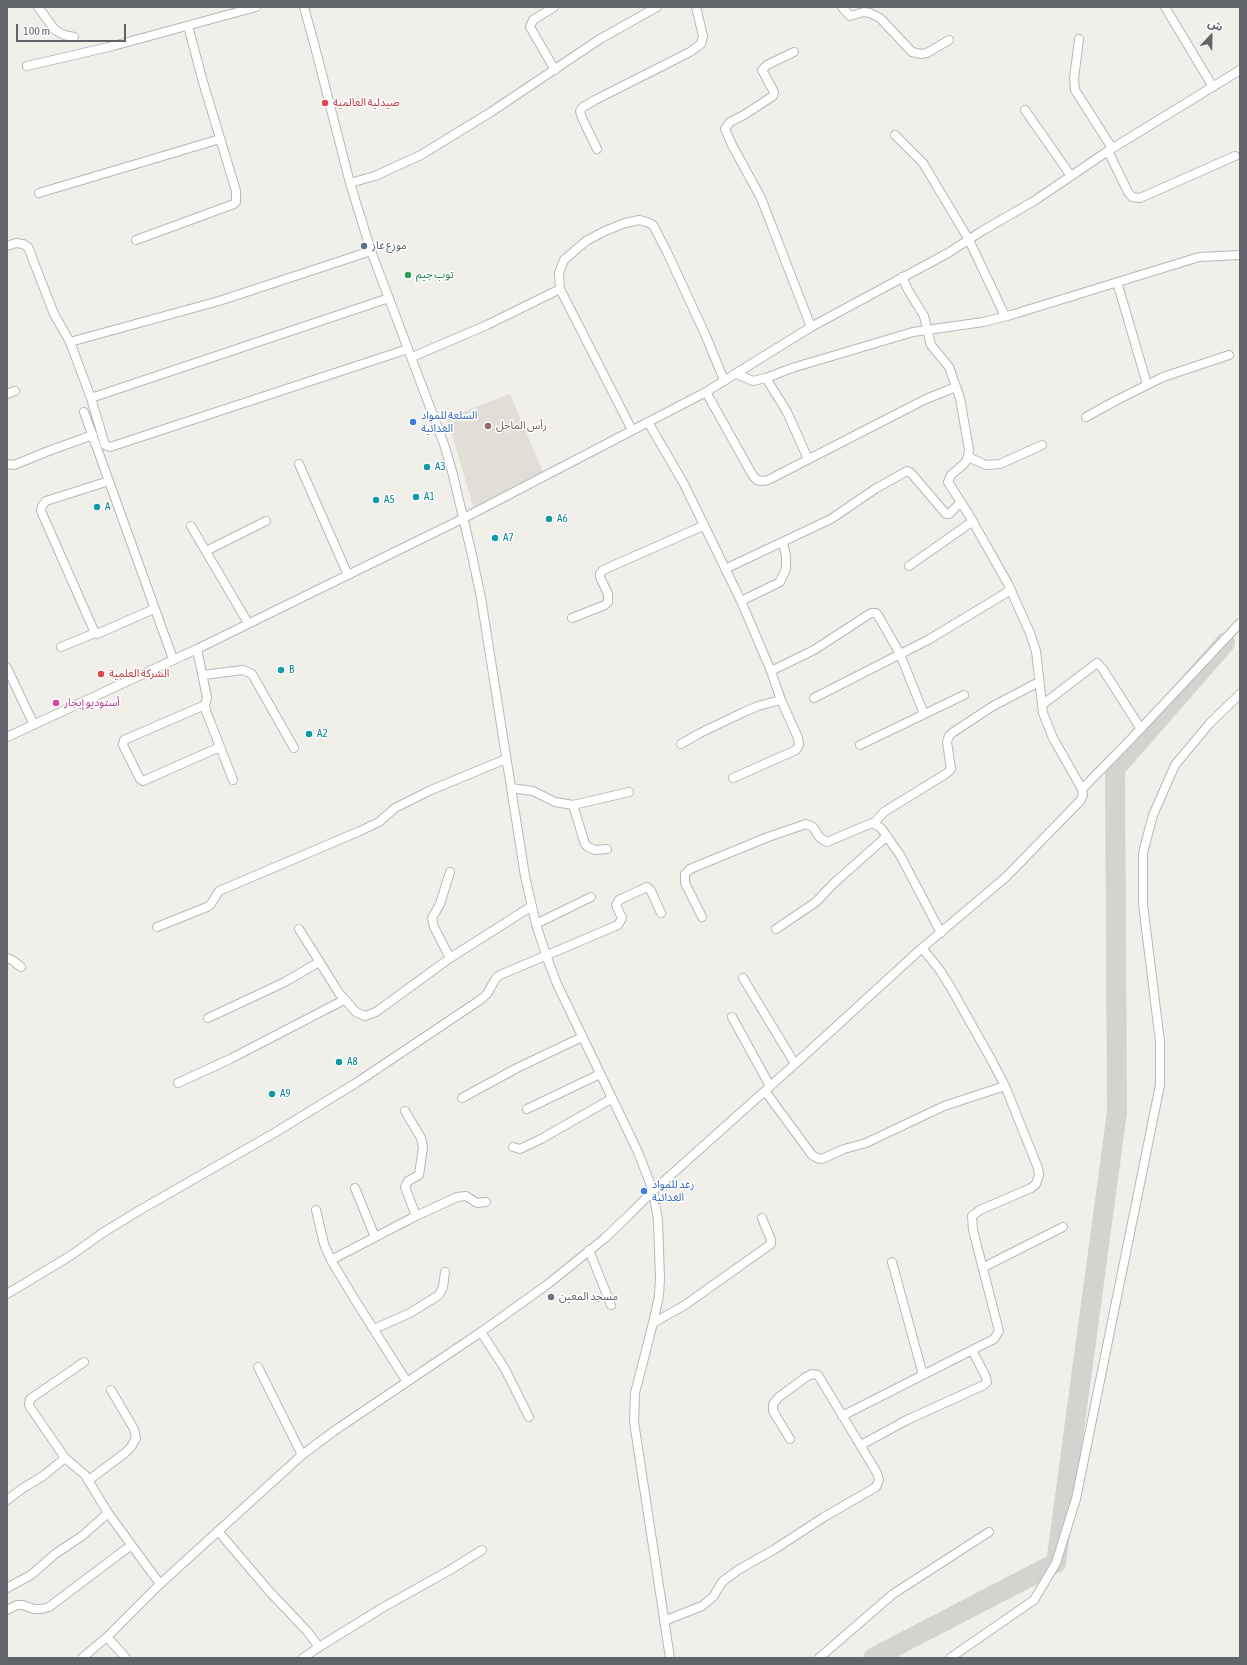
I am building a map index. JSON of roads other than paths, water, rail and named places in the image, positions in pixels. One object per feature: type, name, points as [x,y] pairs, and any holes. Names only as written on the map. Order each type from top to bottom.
[{"type":"street","points":[[38,7],[55,30],[64,35],[74,37]]},
{"type":"street","points":[[27,66],[188,26],[256,7]]},
{"type":"street","points":[[304,7],[350,183],[371,251],[445,447],[464,518],[481,598],[506,759],[536,924],[560,990],[642,1162],[653,1191],[658,1220],[660,1278],[659,1296],[637,1386],[634,1407],[634,1422],[670,1658]]},
{"type":"street","points":[[554,7],[532,20],[530,27],[555,70]]},
{"type":"street","points":[[350,183],[375,176],[421,155],[491,112],[600,40],[657,7]]},
{"type":"street","points":[[597,149],[580,111],[583,107],[595,100],[690,52],[701,44],[703,36],[696,7]]},
{"type":"street","points":[[842,7],[850,16],[864,12],[880,18],[912,52],[921,54],[927,53],[949,40]]},
{"type":"street","points":[[1165,7],[1213,86]]},
{"type":"street","points":[[136,240],[236,202],[236,191],[188,26]]},
{"type":"street","points":[[1079,38],[1074,79],[1075,90],[1110,150],[1128,192],[1132,197],[1140,198],[1235,156]]},
{"type":"street","points":[[794,52],[767,65],[762,70],[774,92],[773,96],[744,115],[730,122],[725,129],[732,145],[762,198],[811,327]]},
{"type":"street","points":[[7,737],[248,624],[464,518],[706,392],[736,374],[769,351],[948,253],[1034,201],[1110,150],[1240,70]]},
{"type":"street","points":[[1025,110],[1071,176]]},
{"type":"street","points":[[895,135],[923,163],[969,240],[1005,316]]},
{"type":"street","points":[[39,193],[220,139]]},
{"type":"street","points":[[632,430],[560,289],[559,272],[564,260],[586,241],[625,223],[639,220],[653,225],[658,232],[705,334],[724,380]]},
{"type":"street","points":[[7,246],[16,243],[23,244],[28,247],[54,314],[70,342],[91,398],[105,445],[110,447],[408,348]]},
{"type":"street","points":[[70,342],[219,301],[371,251]]},
{"type":"street","points":[[736,374],[753,381],[766,378],[827,357],[901,336],[1005,316],[1199,257],[1240,254]]},
{"type":"street","points":[[82,1658],[107,1637],[160,1584],[302,1455],[334,1431],[481,1332],[548,1284],[589,1250],[796,1064],[922,948],[942,933],[1006,877],[1068,815],[1082,798],[1082,789],[1053,738],[1042,706],[1035,646],[1011,590],[973,522],[950,485],[949,479],[954,471],[965,463],[968,457],[969,450],[964,413],[949,367],[931,345],[924,316],[902,277]]},
{"type":"street","points":[[1118,282],[1147,384]]},
{"type":"street","points":[[412,358],[487,325],[560,289]]},
{"type":"street","points":[[91,398],[389,298]]},
{"type":"street","points":[[1086,417],[1163,377],[1229,355]]},
{"type":"street","points":[[766,378],[786,412],[808,459]]},
{"type":"street","points":[[706,392],[753,476],[757,480],[768,480],[878,425],[926,399],[956,387]]},
{"type":"street","points":[[84,412],[173,659]]},
{"type":"street","points":[[648,422],[684,484],[703,526],[741,601],[798,738],[799,745],[796,750],[733,778]]},
{"type":"street","points":[[7,464],[14,466],[50,450],[93,435]]},
{"type":"street","points":[[968,457],[980,464],[992,466],[1000,464],[1042,445]]},
{"type":"street","points":[[299,464],[348,574]]},
{"type":"street","points":[[725,569],[831,519],[907,471],[911,472],[946,514],[949,514],[961,502]]},
{"type":"street","points":[[95,633],[85,614],[41,508],[46,501],[109,481]]},
{"type":"street","points":[[206,551],[266,521]]},
{"type":"street","points":[[909,566],[973,522]]},
{"type":"street","points":[[191,526],[248,624]]},
{"type":"street","points":[[572,618],[605,605],[608,602],[608,594],[600,577],[603,570],[703,526]]},
{"type":"street","points":[[741,601],[780,582],[786,569],[784,542]]},
{"type":"street","points":[[814,698],[928,640],[1011,590]]},
{"type":"street","points":[[61,647],[95,633],[97,634],[154,609]]},
{"type":"street","points":[[771,671],[814,650],[871,613],[876,613],[900,654],[924,714]]},
{"type":"street","points":[[1082,789],[1141,729],[1240,623]]},
{"type":"street","points":[[197,648],[207,698],[205,705],[233,780]]},
{"type":"street","points":[[1042,706],[1097,664],[1102,668],[1141,729]]},
{"type":"street","points":[[7,668],[34,725]]},
{"type":"street","points":[[203,675],[243,670],[252,674],[294,748]]},
{"type":"street","points":[[874,823],[884,812],[951,769],[947,742],[952,733],[993,706],[1039,682]]},
{"type":"street","points":[[950,1658],[1034,1600],[1056,1563],[1076,1499],[1160,1085],[1160,1042],[1142,904],[1143,853],[1153,815],[1175,765],[1210,723],[1240,694]]},
{"type":"street","points":[[860,744],[964,695]]},
{"type":"street","points":[[681,744],[744,712],[758,706],[781,700]]},
{"type":"street","points":[[205,705],[124,740],[123,744],[140,779],[143,781],[220,747]]},
{"type":"street","points":[[156,927],[207,907],[211,904],[216,893],[219,891],[360,831],[379,822],[395,808],[425,793],[506,759]]},
{"type":"street","points":[[511,788],[534,790],[555,802],[573,805],[629,792]]},
{"type":"street","points":[[573,805],[585,844],[588,847],[600,851],[607,850]]},
{"type":"street","points":[[702,917],[685,883],[685,874],[690,869],[768,837],[806,824],[813,827],[820,838],[827,842],[869,823],[874,823],[881,828],[900,855],[942,933]]},
{"type":"street","points":[[776,929],[816,902],[832,884],[887,836]]},
{"type":"street","points":[[450,872],[440,904],[432,918],[434,927],[450,958]]},
{"type":"street","points":[[7,1294],[70,1256],[104,1232],[140,1210],[276,1132],[356,1083],[480,1000],[487,994],[496,978],[618,925],[622,918],[616,905],[617,902],[645,888],[649,888],[661,913]]},
{"type":"street","points":[[536,924],[591,897]]},
{"type":"street","points":[[299,929],[344,1000],[360,1015],[365,1016],[370,1015],[450,958],[532,906]]},
{"type":"street","points":[[842,1416],[994,1339],[999,1331],[984,1267],[973,1230],[972,1216],[980,1210],[1031,1188],[1036,1184],[1039,1175],[1038,1168],[1005,1086],[951,988],[939,969],[922,948]]},
{"type":"street","points":[[7,958],[21,967]]},
{"type":"street","points":[[208,1018],[285,982],[319,962]]},
{"type":"street","points":[[743,978],[796,1064]]},
{"type":"street","points":[[178,1082],[230,1059],[344,1000]]},
{"type":"street","points":[[732,1017],[768,1088],[812,1155],[817,1158],[822,1159],[844,1149],[866,1143],[944,1106],[1005,1086]]},
{"type":"street","points":[[462,1098],[517,1068],[582,1037]]},
{"type":"street","points":[[527,1109],[600,1074]]},
{"type":"street","points":[[513,1147],[520,1149],[541,1139],[611,1099]]},
{"type":"street","points":[[405,1111],[422,1140],[423,1147],[419,1175],[408,1181],[405,1187],[416,1216]]},
{"type":"street","points":[[354,1188],[375,1237]]},
{"type":"street","points":[[331,1260],[416,1216],[462,1196],[466,1196],[477,1203],[486,1202]]},
{"type":"street","points":[[316,1210],[324,1244],[331,1260],[407,1382]]},
{"type":"street","points":[[653,1323],[685,1305],[771,1244],[771,1240],[762,1218]]},
{"type":"street","points":[[984,1267],[1063,1227]]},
{"type":"street","points":[[589,1250],[611,1305]]},
{"type":"street","points":[[892,1262],[923,1375]]},
{"type":"street","points":[[374,1329],[410,1313],[438,1295],[443,1287],[445,1272]]},
{"type":"street","points":[[481,1332],[505,1369],[529,1417]]},
{"type":"street","points":[[861,1445],[913,1417],[984,1385],[987,1382],[986,1377],[972,1350]]},
{"type":"street","points":[[84,1362],[29,1402],[30,1407],[65,1458],[81,1469],[130,1546],[160,1584]]},
{"type":"street","points":[[258,1367],[302,1455]]},
{"type":"street","points":[[664,1621],[702,1606],[713,1597],[722,1582],[738,1570],[876,1487],[879,1480],[877,1473],[818,1375],[812,1374],[791,1388],[773,1404],[773,1411],[790,1438]]},
{"type":"street","points":[[89,1480],[125,1453],[131,1447],[136,1438],[134,1429],[120,1408],[111,1390]]},
{"type":"street","points":[[7,1500],[43,1476],[65,1458]]},
{"type":"street","points":[[7,1588],[31,1575],[58,1552],[82,1536],[108,1513]]},
{"type":"street","points":[[218,1531],[269,1591],[307,1631],[319,1647]]},
{"type":"street","points":[[819,1658],[893,1594],[989,1532]]},
{"type":"street","points":[[7,1610],[17,1605],[23,1605],[34,1609],[49,1607],[130,1546]]},
{"type":"street","points":[[303,1658],[382,1608],[450,1570],[482,1550]]},
{"type":"street","points":[[107,1637],[126,1658]]},
{"type":"place","name":"صيدلية العالمية","points":[[325,103]]},
{"type":"place","name":"موزع غاز","points":[[364,246]]},
{"type":"place","name":"توب جيم","points":[[408,275]]},
{"type":"place","name":"السلعة للمواد الغذائية","points":[[413,422]]},
{"type":"place","name":"رأس الماجل","points":[[488,426]]},
{"type":"place","name":"A3","points":[[427,467]]},
{"type":"place","name":"A1","points":[[416,497]]},
{"type":"place","name":"A5","points":[[376,500]]},
{"type":"place","name":"A","points":[[97,507]]},
{"type":"place","name":"A6","points":[[549,519]]},
{"type":"place","name":"A7","points":[[495,538]]},
{"type":"place","name":"B","points":[[281,670]]},
{"type":"place","name":"الشركة العلمية","points":[[101,674]]},
{"type":"place","name":"أستوديو إيجار","points":[[56,703]]},
{"type":"place","name":"A2","points":[[309,734]]},
{"type":"place","name":"A8","points":[[339,1062]]},
{"type":"place","name":"A9","points":[[272,1094]]},
{"type":"place","name":"رغد للمواد الغذائية","points":[[644,1191]]},
{"type":"place","name":"مسجد المعين","points":[[551,1297]]}]
